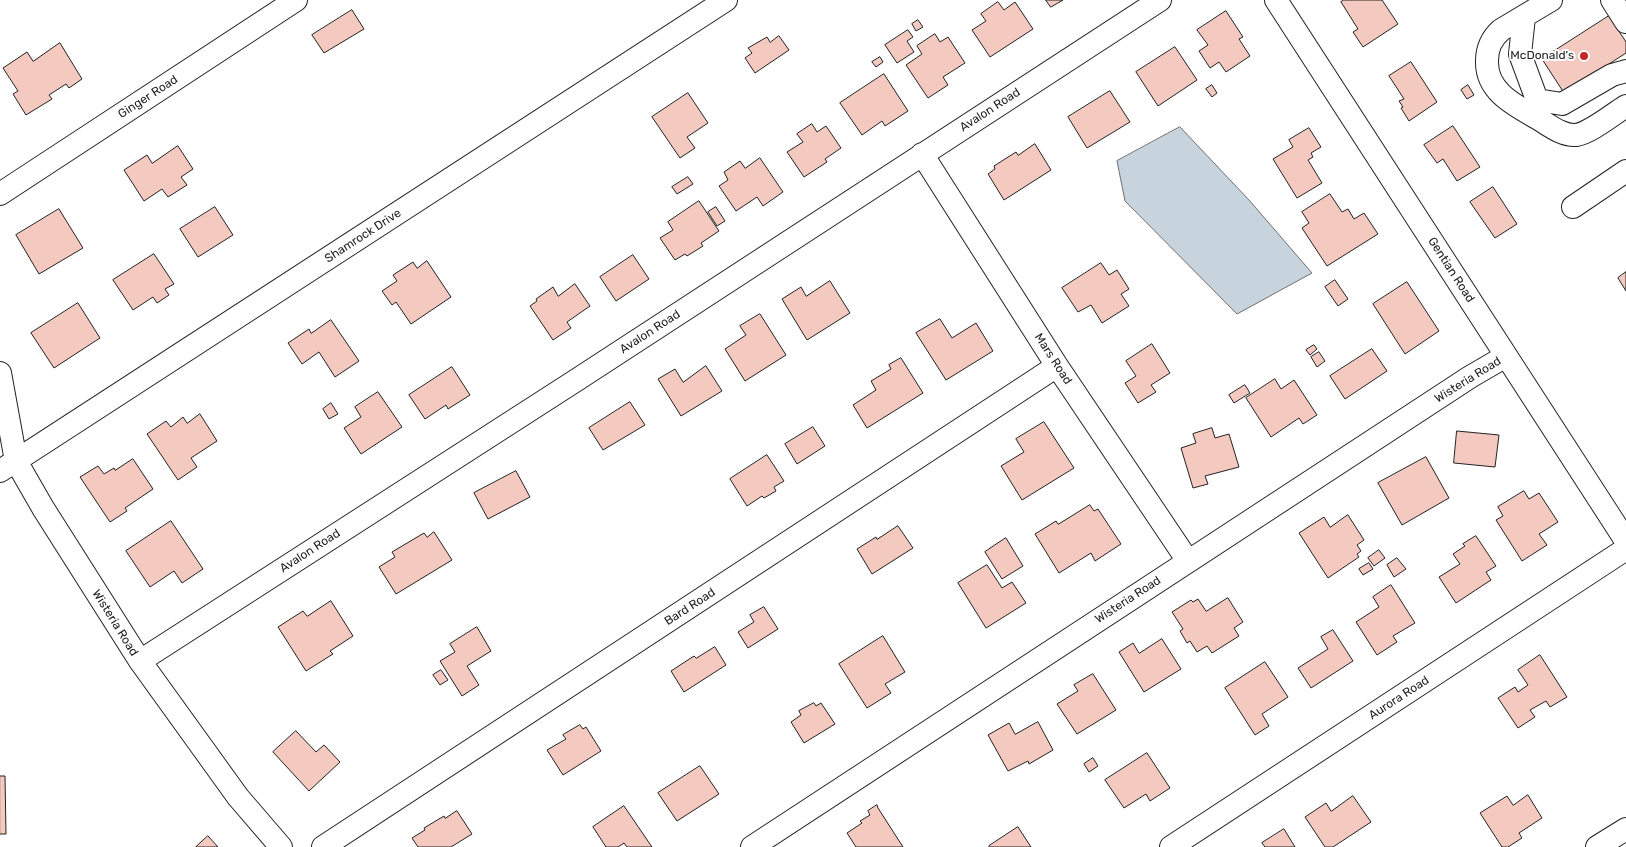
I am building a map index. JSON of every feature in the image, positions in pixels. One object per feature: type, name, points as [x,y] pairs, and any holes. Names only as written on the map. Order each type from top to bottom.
[{"type":"street","name":"Ginger Road","points":[[0,194],[296,0]]},
{"type":"street","name":"Shamrock Drive","points":[[8,466],[726,0]]},
{"type":"street","name":"Avalon Road","points":[[140,661],[575,381],[1160,0]]},
{"type":"street","name":"Gentian Road","points":[[1276,0],[1626,541]]},
{"type":"street","points":[[1551,0],[1501,30],[1489,45],[1487,55],[1488,75],[1496,89],[1516,106],[1558,130],[1572,135],[1585,132],[1626,106]]},
{"type":"street","points":[[1612,0],[1626,22]]},
{"type":"street","points":[[1524,17],[1520,54],[1537,100],[1562,104],[1612,75],[1626,71]]},
{"type":"street","name":"Mars Road","points":[[922,154],[1057,366],[1188,561]]},
{"type":"street","points":[[1573,207],[1626,171]]},
{"type":"street","name":"Wisteria Road","points":[[752,847],[1188,561],[1506,356]]},
{"type":"street","name":"Bard Road","points":[[323,847],[1057,366]]},
{"type":"street","name":"Wisteria Road","points":[[0,373],[8,466],[43,508],[140,661],[238,797],[281,847]]},
{"type":"street","name":"Aurora Road","points":[[1171,847],[1626,549]]},
{"type":"street","points":[[1597,847],[1626,829]]},
{"type":"shaded area","points":[[1180,127],[1249,200],[1312,273],[1237,314],[1125,201],[1117,161]]},
{"type":"building","points":[[1046,0],[1063,0],[1051,7]]},
{"type":"building","points":[[1344,0],[1382,0],[1398,24],[1363,47],[1353,32],[1358,29],[1341,2]]},
{"type":"building","points":[[998,2],[1004,10],[1015,2],[1033,29],[990,57],[972,30],[986,21],[981,14]]},
{"type":"building","points":[[352,10],[364,29],[324,53],[312,35]]},
{"type":"building","points":[[1226,11],[1243,37],[1239,39],[1250,56],[1226,72],[1219,62],[1210,68],[1199,51],[1208,45],[1197,30]]},
{"type":"building","name":"McDonald's","points":[[1609,16],[1626,42],[1626,53],[1564,93],[1542,59]]},
{"type":"building","points":[[918,20],[923,27],[916,31],[912,24]]},
{"type":"building","points":[[908,30],[913,37],[907,41],[914,52],[897,63],[885,45]]},
{"type":"building","points":[[935,34],[940,42],[948,37],[965,63],[943,77],[948,85],[928,98],[906,65],[922,54],[917,46]]},
{"type":"building","points":[[779,36],[789,50],[755,73],[745,58],[752,53],[748,48],[767,37],[770,42]]},
{"type":"building","points":[[60,43],[82,79],[69,88],[66,84],[49,95],[52,99],[26,115],[13,94],[18,91],[3,68],[27,52],[33,61]]},
{"type":"building","points":[[1175,47],[1197,80],[1158,106],[1136,72]]},
{"type":"building","points":[[880,57],[883,62],[876,67],[872,62]]},
{"type":"building","points":[[1411,62],[1437,102],[1409,121],[1399,101],[1404,99],[1389,76]]},
{"type":"building","points":[[884,74],[908,111],[885,126],[882,121],[862,135],[840,103]]},
{"type":"building","points":[[1212,85],[1217,93],[1212,97],[1206,89]]},
{"type":"building","points":[[1468,85],[1474,95],[1467,99],[1461,90]]},
{"type":"building","points":[[1110,91],[1130,122],[1087,148],[1068,117]]},
{"type":"building","points":[[688,93],[708,123],[687,137],[695,148],[680,158],[652,117]]},
{"type":"building","points":[[812,124],[817,132],[826,126],[841,148],[825,159],[827,162],[804,177],[787,152],[803,142],[797,134]]},
{"type":"building","points":[[1453,126],[1480,167],[1457,181],[1443,159],[1437,163],[1424,145]]},
{"type":"building","points":[[1309,128],[1321,147],[1311,153],[1313,157],[1308,160],[1322,183],[1297,198],[1273,159],[1293,147],[1289,140]]},
{"type":"building","points":[[1035,144],[1051,170],[1004,200],[988,174],[995,169],[994,166],[1016,152],[1018,155]]},
{"type":"building","points":[[178,146],[193,169],[181,177],[187,185],[168,197],[162,189],[144,201],[124,170],[147,155],[152,163]]},
{"type":"building","points":[[760,158],[783,192],[763,206],[757,197],[736,211],[719,186],[728,180],[724,172],[740,161],[745,168]]},
{"type":"building","points":[[688,177],[693,184],[677,194],[672,187]]},
{"type":"building","points":[[1493,187],[1517,224],[1495,238],[1470,202]]},
{"type":"building","points":[[1330,194],[1342,212],[1348,209],[1354,219],[1364,213],[1378,234],[1327,266],[1302,228],[1309,223],[1302,212]]},
{"type":"building","points":[[699,201],[719,231],[701,243],[703,246],[687,256],[685,254],[675,260],[660,238],[673,230],[668,222]]},
{"type":"building","points":[[215,207],[233,235],[198,257],[180,229]]},
{"type":"building","points":[[716,207],[725,221],[717,226],[708,212]]},
{"type":"building","points":[[59,209],[83,248],[39,274],[16,235]]},
{"type":"building","points":[[154,254],[174,284],[165,289],[169,295],[157,303],[153,297],[133,310],[113,280]]},
{"type":"building","points":[[633,255],[649,279],[616,301],[600,277]]},
{"type":"building","points":[[427,261],[451,297],[411,324],[396,302],[392,305],[382,291],[397,281],[393,275],[413,262],[417,268]]},
{"type":"building","points":[[1101,263],[1109,275],[1117,270],[1129,289],[1121,294],[1129,306],[1102,323],[1091,305],[1078,312],[1062,288]]},
{"type":"building","points":[[1626,272],[1626,291],[1618,278]]},
{"type":"building","points":[[1335,280],[1348,299],[1338,306],[1325,287]]},
{"type":"building","points":[[830,281],[850,313],[807,340],[782,299],[801,287],[806,296]]},
{"type":"building","points":[[1407,282],[1439,331],[1405,354],[1373,304]]},
{"type":"building","points":[[575,284],[590,306],[567,322],[571,328],[553,340],[530,306],[537,301],[536,299],[553,287],[558,296]]},
{"type":"building","points":[[78,303],[100,338],[54,368],[31,333]]},
{"type":"building","points":[[760,314],[786,355],[745,381],[725,349],[746,335],[740,326]]},
{"type":"building","points":[[940,319],[952,338],[976,323],[993,351],[946,380],[916,333]]},
{"type":"building","points":[[331,320],[359,361],[335,377],[319,352],[302,364],[288,343],[309,329],[311,333]]},
{"type":"building","points":[[1152,344],[1170,373],[1151,385],[1156,392],[1138,403],[1125,383],[1136,376],[1126,361]]},
{"type":"building","points":[[1314,345],[1317,349],[1310,355],[1306,350]]},
{"type":"building","points":[[1372,349],[1387,371],[1345,399],[1330,376]]},
{"type":"building","points":[[1319,352],[1325,361],[1317,367],[1311,357]]},
{"type":"building","points":[[901,358],[923,393],[867,428],[853,405],[876,390],[871,381],[891,369],[889,365]]},
{"type":"building","points":[[706,366],[722,391],[681,416],[658,379],[675,369],[683,382]]},
{"type":"building","points":[[452,367],[470,395],[448,409],[446,405],[425,419],[409,395]]},
{"type":"building","points":[[1275,379],[1281,389],[1294,380],[1317,415],[1303,424],[1299,418],[1271,437],[1246,398]]},
{"type":"building","points":[[1245,385],[1250,393],[1234,403],[1229,395]]},
{"type":"building","points":[[378,392],[402,427],[361,454],[344,428],[361,417],[355,407]]},
{"type":"building","points":[[630,402],[645,425],[603,450],[589,428]]},
{"type":"building","points":[[331,403],[338,414],[329,419],[323,409]]},
{"type":"building","points":[[200,414],[217,441],[191,458],[197,467],[178,480],[147,434],[166,421],[171,427],[183,417],[187,423]]},
{"type":"building","points":[[1044,422],[1074,468],[1022,500],[1001,466],[1024,452],[1016,439]]},
{"type":"building","points":[[813,427],[825,446],[797,464],[785,444]]},
{"type":"building","points":[[1212,428],[1215,438],[1229,434],[1239,467],[1205,476],[1208,484],[1193,488],[1181,448],[1196,443],[1193,434]]},
{"type":"building","points":[[1457,431],[1499,435],[1495,467],[1454,463]]},
{"type":"building","points":[[767,455],[784,481],[774,487],[776,491],[764,498],[762,496],[747,506],[730,479]]},
{"type":"building","points":[[1426,457],[1449,498],[1402,525],[1378,483]]},
{"type":"building","points":[[133,459],[153,489],[125,508],[127,511],[110,522],[80,477],[98,466],[104,474],[114,468],[115,470]]},
{"type":"building","points":[[516,471],[530,497],[488,519],[474,493]]},
{"type":"building","points":[[1524,491],[1529,499],[1539,493],[1558,522],[1539,534],[1547,545],[1522,561],[1496,520],[1503,516],[1498,507]]},
{"type":"building","points":[[1090,505],[1094,511],[1098,509],[1121,544],[1095,561],[1091,553],[1059,573],[1035,534],[1056,521],[1058,524]]},
{"type":"building","points":[[1348,515],[1364,540],[1357,545],[1361,551],[1357,554],[1359,557],[1328,578],[1299,533],[1324,517],[1330,527]]},
{"type":"building","points":[[171,521],[203,569],[182,583],[174,571],[150,587],[126,551]]},
{"type":"building","points":[[898,526],[913,548],[872,574],[857,549]]},
{"type":"building","points":[[434,532],[452,560],[396,594],[379,567],[395,557],[392,552],[424,533],[427,537]]},
{"type":"building","points":[[1476,536],[1496,566],[1486,572],[1491,580],[1456,603],[1439,577],[1460,564],[1453,554],[1465,546],[1463,544]]},
{"type":"building","points":[[1006,538],[1023,566],[1002,579],[985,552]]},
{"type":"building","points":[[1379,550],[1385,558],[1374,566],[1368,558]]},
{"type":"building","points":[[1397,558],[1406,569],[1394,577],[1387,565]]},
{"type":"building","points":[[1369,563],[1373,569],[1363,575],[1359,569]]},
{"type":"building","points":[[987,565],[1002,588],[1012,582],[1026,603],[986,628],[958,583]]},
{"type":"building","points":[[1391,585],[1415,623],[1393,636],[1397,642],[1377,655],[1356,622],[1379,607],[1373,597]]},
{"type":"building","points":[[1228,598],[1243,622],[1234,628],[1239,636],[1212,653],[1207,646],[1197,652],[1190,641],[1187,643],[1180,631],[1183,629],[1172,612],[1191,600],[1193,602],[1198,599],[1206,611]]},
{"type":"building","points":[[331,601],[353,636],[330,651],[333,654],[306,671],[278,627],[303,611],[307,616]]},
{"type":"building","points":[[764,607],[778,629],[748,648],[738,632],[754,622],[750,615]]},
{"type":"building","points":[[477,627],[491,651],[467,666],[479,685],[462,696],[440,661],[455,652],[450,644]]},
{"type":"building","points":[[1333,630],[1353,661],[1311,688],[1298,668],[1328,649],[1321,637]]},
{"type":"building","points":[[883,636],[905,672],[885,684],[891,693],[867,708],[839,664]]},
{"type":"building","points":[[1162,639],[1181,669],[1144,692],[1119,652],[1133,643],[1139,653]]},
{"type":"building","points":[[715,647],[726,665],[684,692],[671,671],[694,656],[696,658]]},
{"type":"building","points":[[1540,655],[1567,697],[1550,707],[1546,701],[1530,710],[1535,717],[1518,728],[1498,698],[1515,687],[1518,692],[1528,685],[1518,670]]},
{"type":"building","points":[[1265,662],[1288,697],[1262,714],[1269,726],[1255,735],[1225,688]]},
{"type":"building","points":[[441,670],[448,680],[440,685],[433,675]]},
{"type":"building","points":[[1093,674],[1116,710],[1077,734],[1057,704],[1078,691],[1074,685]]},
{"type":"building","points":[[814,703],[816,706],[821,703],[835,724],[804,743],[791,722],[801,715],[799,711]]},
{"type":"building","points":[[1038,722],[1053,750],[1029,764],[1028,761],[1008,771],[988,735],[1009,723],[1015,734]]},
{"type":"building","points":[[580,725],[583,729],[586,727],[601,751],[563,775],[547,750],[566,739],[563,735]]},
{"type":"building","points":[[296,731],[316,752],[324,745],[340,762],[309,791],[273,752]]},
{"type":"building","points":[[1147,753],[1170,788],[1150,801],[1146,794],[1124,808],[1105,780]]},
{"type":"building","points":[[1093,758],[1098,766],[1089,772],[1084,764]]},
{"type":"building","points":[[700,766],[719,794],[677,821],[658,793]]},
{"type":"building","points":[[0,776],[5,776],[6,834],[0,834]]},
{"type":"building","points":[[1528,795],[1542,818],[1519,833],[1522,838],[1508,847],[1502,847],[1480,813],[1507,796],[1513,805]]},
{"type":"building","points":[[1353,796],[1371,822],[1333,847],[1325,847],[1305,817],[1326,803],[1331,811]]},
{"type":"building","points":[[877,805],[903,847],[856,847],[847,833],[862,823],[860,821],[870,815],[868,811]]},
{"type":"building","points":[[624,806],[652,847],[627,847],[624,843],[618,847],[606,847],[593,827]]},
{"type":"building","points":[[457,811],[472,834],[451,847],[418,847],[412,838],[444,816],[445,818]]},
{"type":"building","points":[[1018,827],[1031,847],[989,847],[989,846]]},
{"type":"building","points":[[1284,829],[1295,847],[1265,847],[1262,843]]},
{"type":"building","points":[[208,836],[218,847],[196,847]]},
{"type":"place","name":"McDonald's","points":[[1584,56]]}]
